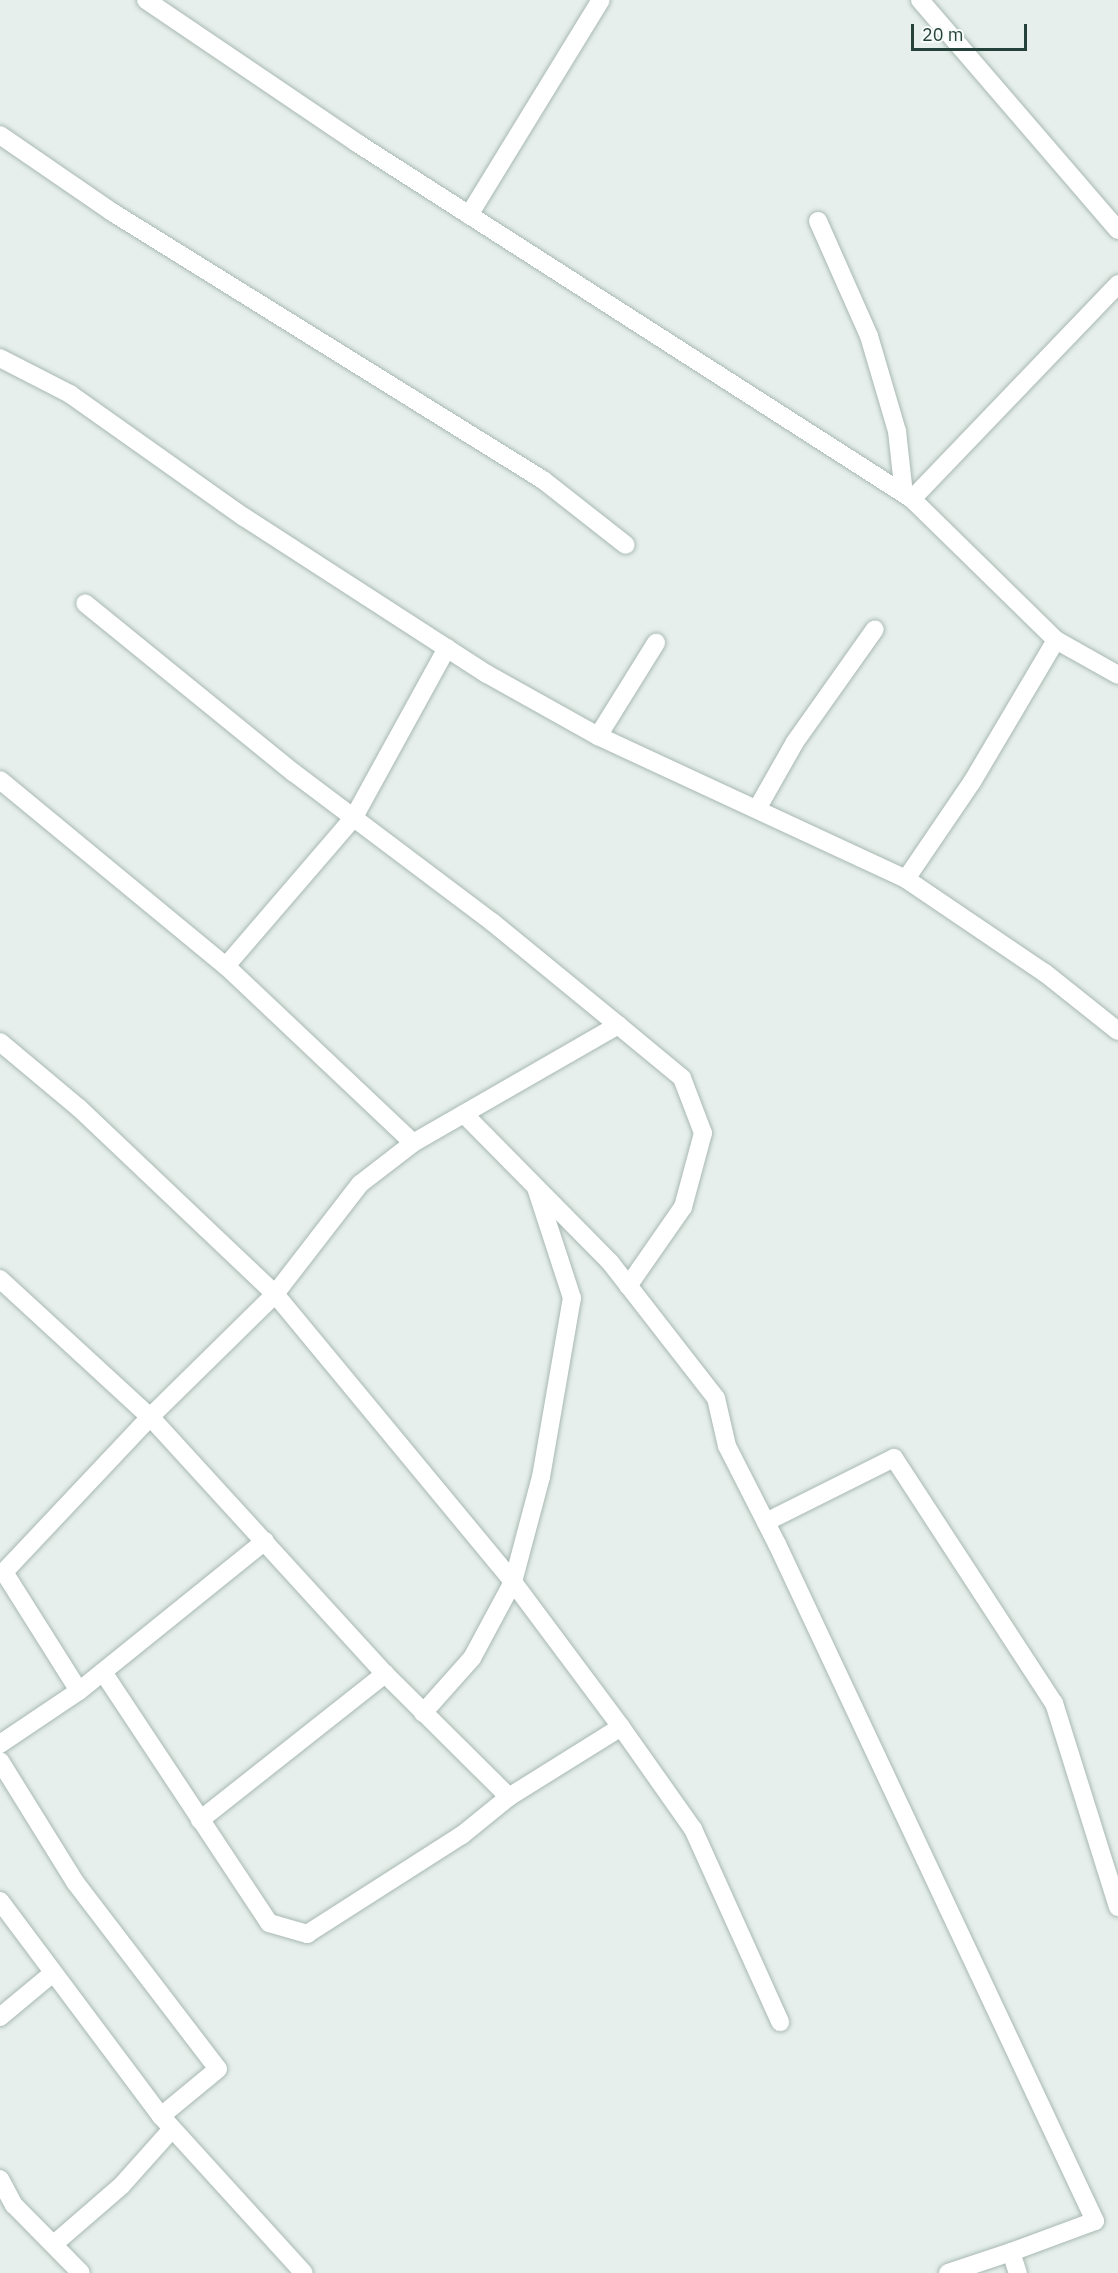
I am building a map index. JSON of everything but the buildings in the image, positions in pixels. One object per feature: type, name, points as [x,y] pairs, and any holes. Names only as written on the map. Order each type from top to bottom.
[{"type":"street","points":[[468,214],[601,0]]},
{"type":"street","points":[[920,0],[1118,230]]},
{"type":"street","points":[[149,1],[468,214],[908,496],[1056,640],[1118,675]]},
{"type":"street","points":[[0,135],[112,212],[543,480],[626,545]]},
{"type":"street","points":[[818,221],[869,336],[897,431],[908,496]]},
{"type":"street","points":[[908,496],[1118,284]]},
{"type":"street","points":[[0,358],[70,394],[244,517],[447,648],[597,736],[906,879],[1045,973],[1118,1031]]},
{"type":"street","points":[[85,603],[294,773],[354,817],[682,1078],[703,1133],[683,1207],[628,1286]]},
{"type":"street","points":[[757,809],[795,742],[875,629]]},
{"type":"street","points":[[906,879],[972,782],[1056,640]]},
{"type":"street","points":[[597,736],[656,643]]},
{"type":"street","points":[[226,966],[354,817],[447,648]]},
{"type":"street","points":[[0,780],[226,966],[412,1143]]},
{"type":"street","points":[[78,1691],[4,1572],[150,1417],[275,1294],[360,1184],[412,1143],[618,1025]]},
{"type":"street","points":[[0,1042],[79,1108],[275,1294],[513,1581],[693,1829],[780,2022]]},
{"type":"street","points":[[464,1114],[628,1286],[716,1398],[727,1446],[766,1522],[1095,2221],[948,2273]]},
{"type":"street","points":[[423,1713],[472,1658],[513,1581],[541,1477],[572,1298],[537,1188]]},
{"type":"street","points":[[0,1279],[150,1417],[385,1674],[509,1797]]},
{"type":"street","points":[[766,1522],[894,1458],[1054,1703],[1118,1907]]},
{"type":"street","points":[[0,1744],[103,1672],[265,1541]]},
{"type":"street","points":[[103,1672],[269,1923],[307,1934],[462,1835],[509,1797],[621,1727]]},
{"type":"street","points":[[200,1820],[385,1674]]},
{"type":"street","points":[[0,1761],[75,1882],[218,2069],[167,2123],[122,2186],[54,2244]]},
{"type":"street","points":[[0,1901],[167,2123],[304,2273]]},
{"type":"street","points":[[0,2017],[53,1973]]},
{"type":"street","points":[[0,2180],[14,2205],[81,2273]]},
{"type":"street","points":[[1011,2252],[1018,2273]]}]
